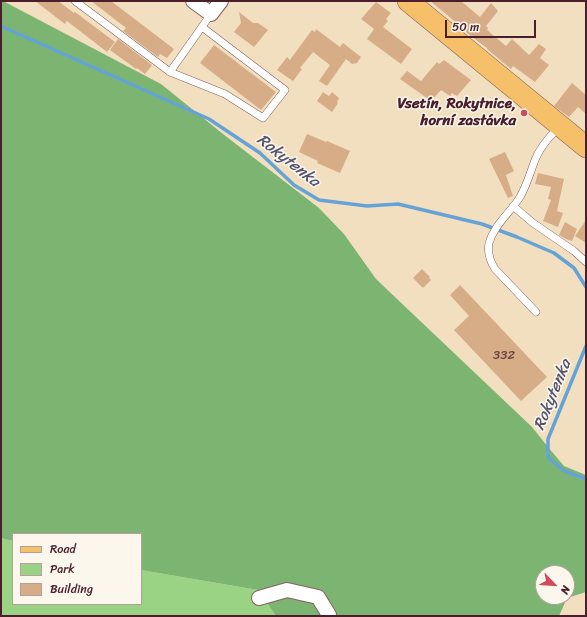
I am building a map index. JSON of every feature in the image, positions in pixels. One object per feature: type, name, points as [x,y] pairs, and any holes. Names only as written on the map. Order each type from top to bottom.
[{"type":"main road","points":[[408,1],[586,148]]},
{"type":"street","points":[[193,1],[211,14],[221,1]]},
{"type":"street","points":[[259,598],[287,590],[318,597],[329,616]]},
{"type":"lane","points":[[75,1],[170,72],[225,94],[263,118],[285,90],[202,27]]},
{"type":"lane","points":[[170,72],[211,14]]},
{"type":"lane","points":[[536,312],[490,262],[488,253],[489,244],[498,226],[520,198],[540,149],[560,126]]},
{"type":"lane","points":[[513,206],[533,224],[574,251],[586,262]]},
{"type":"green space","points":[[1,1],[161,84],[319,208],[344,234],[376,279],[532,427],[564,466],[586,475],[586,592],[575,595],[575,565],[535,565],[535,605],[564,605],[559,616],[276,616],[258,590],[142,570],[142,533],[12,533],[12,541],[1,538]]},
{"type":"green space","points":[[1,538],[12,541],[12,605],[142,605],[142,570],[258,590],[276,616],[1,616]]},
{"type":"building","points":[[35,1],[58,1],[115,42],[107,52],[67,21],[65,24]]},
{"type":"building","points":[[91,1],[111,1],[174,49],[167,58],[160,54],[158,57],[123,31],[126,28]]},
{"type":"building","points":[[430,1],[461,1],[480,17],[491,3],[498,11],[486,26],[488,28],[487,30],[506,46],[512,39],[529,55],[539,44],[546,49],[540,58],[549,65],[535,82],[513,66],[511,69]]},
{"type":"building","points":[[376,2],[391,13],[386,19],[388,21],[383,27],[412,49],[401,64],[367,39],[374,29],[361,19]]},
{"type":"building","points":[[239,12],[253,23],[258,23],[268,30],[254,47],[234,32],[241,23]]},
{"type":"building","points":[[316,29],[340,47],[343,43],[361,57],[357,63],[352,64],[346,59],[327,86],[319,81],[330,65],[313,52],[300,68],[302,69],[293,81],[277,70],[287,57],[290,60],[312,30],[315,32]]},
{"type":"building","points":[[118,39],[152,65],[145,74],[110,50]]},
{"type":"building","points":[[214,45],[276,92],[261,110],[200,63]]},
{"type":"building","points":[[444,60],[471,80],[457,96],[452,93],[450,96],[441,90],[431,101],[400,79],[407,71],[421,81],[437,62],[439,64]]},
{"type":"building","points":[[572,83],[586,95],[586,114],[578,107],[569,117],[554,106]]},
{"type":"building","points":[[323,92],[329,96],[332,92],[339,98],[338,103],[332,112],[317,101]]},
{"type":"building","points":[[307,134],[350,151],[340,173],[317,163],[318,161],[299,152]]},
{"type":"building","points":[[505,152],[514,171],[506,175],[513,196],[508,198],[489,159]]},
{"type":"building","points":[[538,173],[564,179],[557,211],[563,213],[558,227],[543,221],[551,200],[548,199],[551,187],[535,184]]},
{"type":"building","points":[[586,220],[586,243],[575,236]]},
{"type":"building","points":[[565,222],[577,229],[572,241],[559,235]]},
{"type":"building","points":[[422,269],[431,280],[423,288],[413,278]]},
{"type":"building","points":[[460,285],[547,377],[521,401],[454,330],[469,316],[450,295]]},
{"type":"waterway","name":"Rokytenka","points":[[1,26],[209,119],[260,153],[294,185],[319,200],[367,206],[398,204],[482,224],[554,253],[574,268],[586,287]]},
{"type":"waterway","name":"Rokytenka","points":[[586,346],[548,439],[548,457],[564,471],[586,479]]},
{"type":"place","name":"Vsetín, Rokytnice, horní zastávka","points":[[524,113]]}]
